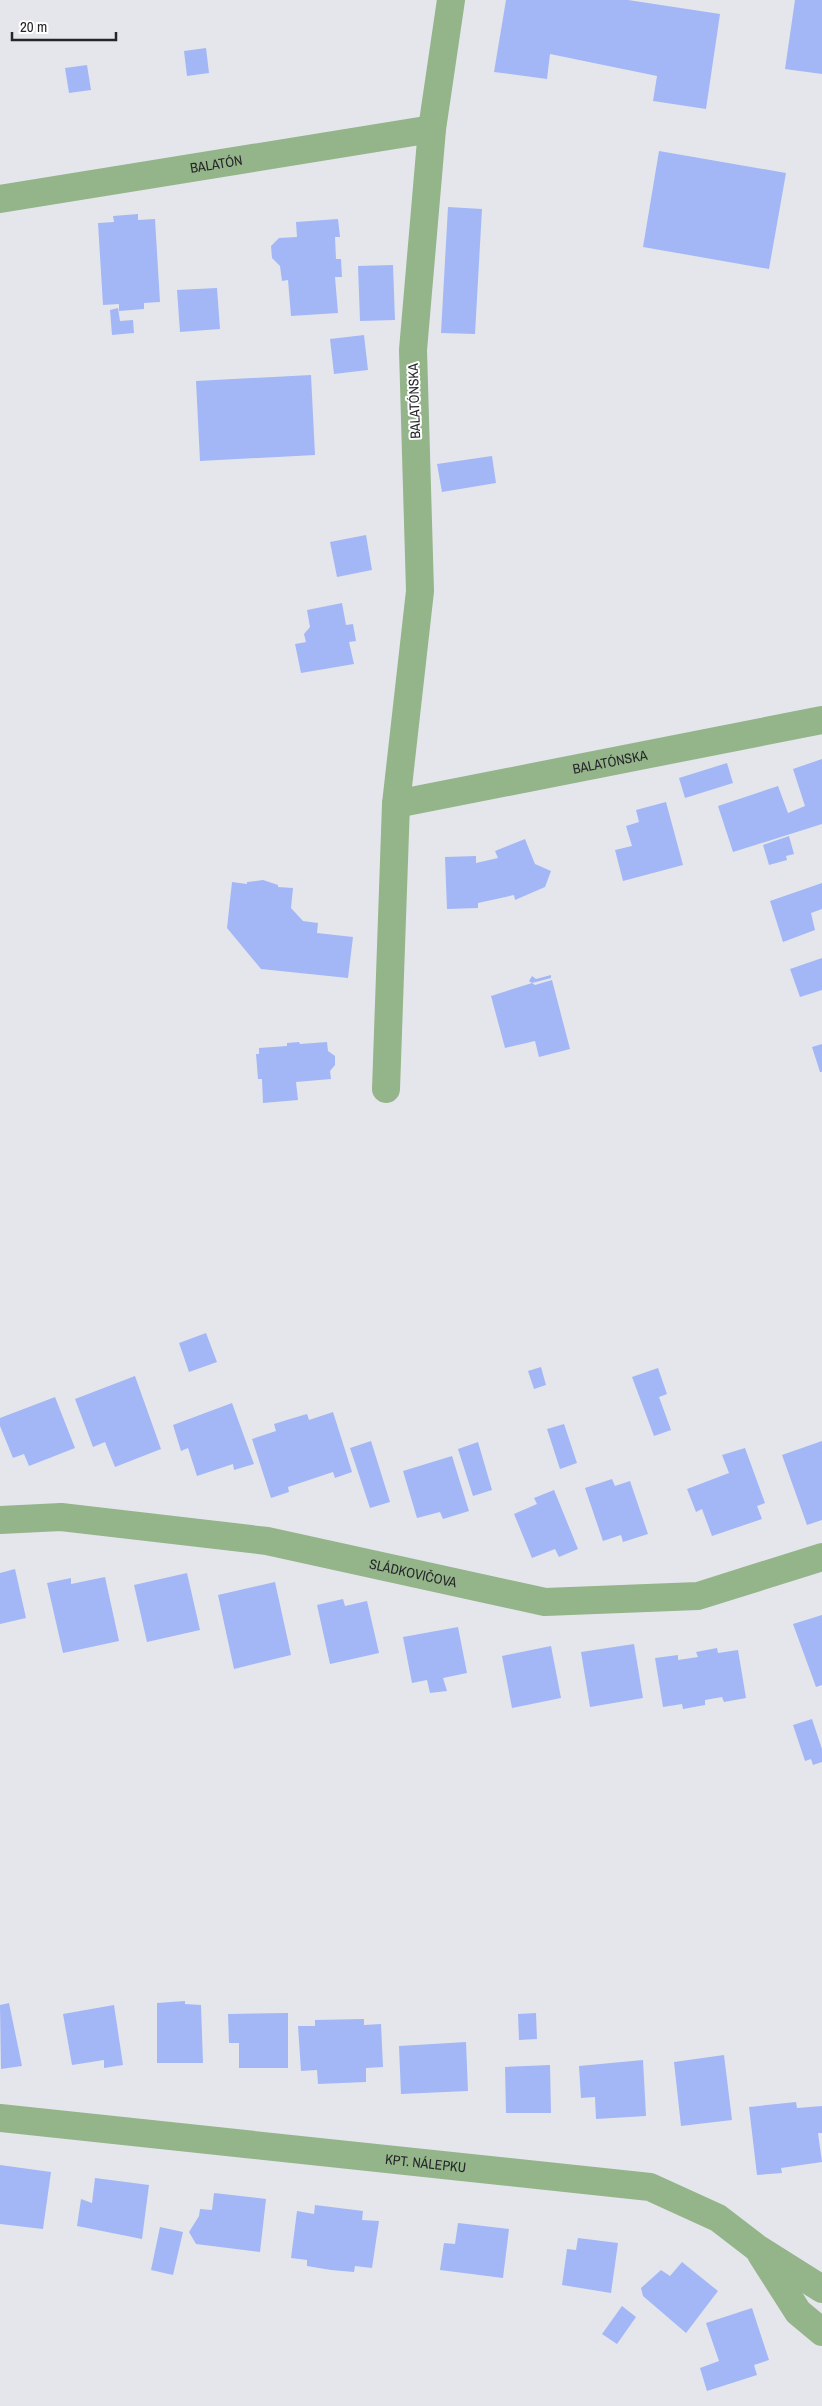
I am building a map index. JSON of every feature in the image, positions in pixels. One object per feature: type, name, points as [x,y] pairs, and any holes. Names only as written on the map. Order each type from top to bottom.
[{"type":"street","name":"BALATÓNSKA","points":[[386,1089],[396,804],[420,591],[413,350],[432,129],[451,0]]},
{"type":"street","name":"BALATÓN","points":[[0,199],[432,129]]},
{"type":"street","name":"BALATÓNSKA","points":[[396,804],[822,720]]},
{"type":"street","name":"SLÁDKOVIČOVA","points":[[0,1520],[61,1517],[267,1541],[545,1602],[698,1596],[822,1557]]},
{"type":"street","name":"KPT. NÁLEPKU","points":[[0,2118],[650,2187],[718,2218],[757,2248],[822,2289]]},
{"type":"street","points":[[757,2248],[798,2312],[822,2332]]},
{"type":"building","points":[[506,0],[628,0],[720,14],[706,109],[653,101],[657,76],[550,54],[547,79],[494,72]]},
{"type":"building","points":[[795,0],[822,0],[822,74],[785,69]]},
{"type":"building","points":[[206,48],[209,73],[187,76],[184,51]]},
{"type":"building","points":[[87,65],[91,90],[69,93],[65,68]]},
{"type":"building","points":[[659,151],[786,173],[769,269],[643,247]]},
{"type":"building","points":[[448,207],[482,209],[475,334],[441,333]]},
{"type":"building","points":[[138,214],[138,220],[155,219],[160,302],[144,303],[144,309],[119,311],[119,304],[103,305],[98,223],[114,222],[113,216]]},
{"type":"building","points":[[338,219],[340,237],[335,237],[336,259],[341,259],[342,277],[335,277],[338,313],[291,316],[288,280],[282,281],[280,266],[272,258],[271,246],[279,238],[297,237],[296,222]]},
{"type":"building","points":[[393,265],[395,320],[360,321],[358,266]]},
{"type":"building","points":[[217,288],[220,329],[180,332],[177,290]]},
{"type":"building","points":[[118,308],[120,321],[133,320],[134,333],[112,335],[110,310]]},
{"type":"building","points":[[364,335],[368,370],[334,374],[330,339]]},
{"type":"building","points":[[311,375],[315,455],[200,461],[196,381]]},
{"type":"building","points":[[492,456],[496,483],[442,492],[437,464]]},
{"type":"building","points":[[366,535],[372,570],[337,577],[330,542]]},
{"type":"building","points":[[342,603],[346,625],[353,624],[356,641],[349,642],[354,664],[301,673],[295,644],[306,642],[304,634],[310,627],[307,610]]},
{"type":"building","points":[[822,759],[822,824],[733,852],[718,806],[778,786],[788,813],[805,806],[793,769]]},
{"type":"building","points":[[727,763],[733,783],[685,798],[679,778]]},
{"type":"building","points":[[666,802],[683,865],[623,881],[615,850],[632,846],[626,826],[639,822],[636,810]]},
{"type":"building","points":[[789,836],[794,854],[786,856],[787,860],[769,865],[763,845]]},
{"type":"building","points":[[525,839],[535,864],[551,871],[545,887],[515,900],[514,895],[478,903],[478,908],[447,909],[445,857],[476,856],[476,863],[498,858],[495,851]]},
{"type":"building","points":[[263,880],[278,885],[278,887],[293,888],[291,908],[303,921],[318,923],[317,933],[353,937],[348,978],[261,969],[227,928],[232,882],[247,884],[247,882]]},
{"type":"building","points":[[822,883],[822,909],[811,913],[815,930],[783,942],[770,901]]},
{"type":"building","points":[[822,958],[822,990],[800,997],[790,969]]},
{"type":"building","points":[[551,975],[551,978],[532,983],[529,981],[532,976],[536,979]]},
{"type":"building","points":[[552,980],[570,1049],[539,1057],[535,1041],[505,1048],[491,996],[532,983],[535,985]]},
{"type":"building","points":[[299,1042],[300,1044],[327,1042],[328,1051],[335,1056],[335,1065],[330,1071],[331,1079],[296,1082],[298,1100],[263,1103],[262,1079],[258,1079],[256,1054],[259,1054],[259,1048],[287,1046],[287,1043]]},
{"type":"building","points":[[822,1044],[822,1072],[820,1072],[812,1047]]},
{"type":"building","points":[[206,1333],[217,1362],[189,1372],[179,1343]]},
{"type":"building","points":[[541,1367],[546,1385],[534,1389],[528,1371]]},
{"type":"building","points":[[658,1368],[667,1394],[659,1397],[671,1430],[654,1436],[632,1377]]},
{"type":"building","points":[[135,1376],[161,1449],[115,1467],[105,1442],[93,1447],[75,1399]]},
{"type":"building","points":[[55,1397],[75,1448],[29,1466],[24,1454],[13,1458],[0,1426],[0,1418]]},
{"type":"building","points":[[232,1403],[254,1464],[234,1470],[233,1464],[197,1476],[188,1448],[181,1451],[173,1425]]},
{"type":"building","points":[[333,1412],[352,1472],[335,1478],[333,1472],[288,1487],[289,1492],[271,1498],[252,1439],[276,1431],[274,1424],[307,1414],[309,1420]]},
{"type":"building","points":[[564,1424],[577,1463],[560,1469],[547,1429]]},
{"type":"building","points":[[371,1441],[390,1502],[370,1508],[350,1448]]},
{"type":"building","points":[[822,1441],[822,1520],[807,1525],[782,1455]]},
{"type":"building","points":[[478,1442],[492,1490],[473,1496],[458,1449]]},
{"type":"building","points":[[745,1448],[765,1503],[757,1506],[762,1519],[712,1536],[702,1509],[696,1512],[687,1489],[729,1473],[722,1455]]},
{"type":"building","points":[[452,1456],[469,1511],[443,1519],[440,1512],[417,1518],[403,1471]]},
{"type":"building","points":[[612,1479],[615,1486],[630,1481],[648,1534],[623,1542],[621,1535],[603,1541],[585,1488]]},
{"type":"building","points":[[554,1490],[578,1549],[559,1557],[555,1549],[532,1558],[514,1514],[537,1504],[534,1498]]},
{"type":"building","points":[[15,1569],[26,1618],[0,1624],[0,1573]]},
{"type":"building","points":[[187,1573],[200,1630],[147,1642],[134,1585]]},
{"type":"building","points":[[105,1577],[119,1641],[63,1653],[47,1583],[71,1578],[71,1584]]},
{"type":"building","points":[[275,1582],[291,1655],[234,1669],[218,1595]]},
{"type":"building","points":[[343,1599],[345,1606],[367,1601],[379,1653],[330,1664],[317,1605]]},
{"type":"building","points":[[822,1615],[822,1685],[816,1687],[793,1624]]},
{"type":"building","points":[[458,1627],[467,1673],[443,1678],[447,1691],[430,1693],[427,1680],[412,1683],[403,1637]]},
{"type":"building","points":[[634,1644],[643,1698],[590,1707],[581,1652]]},
{"type":"building","points":[[551,1646],[561,1698],[512,1708],[502,1656]]},
{"type":"building","points":[[717,1648],[718,1653],[738,1650],[746,1698],[724,1702],[722,1697],[705,1700],[705,1705],[683,1709],[682,1704],[663,1707],[655,1658],[678,1655],[678,1660],[698,1657],[696,1652]]},
{"type":"building","points":[[812,1719],[822,1749],[822,1762],[813,1765],[811,1759],[805,1761],[793,1725]]},
{"type":"building","points":[[185,2001],[185,2004],[201,2005],[203,2063],[157,2063],[157,2003]]},
{"type":"building","points":[[9,2003],[22,2066],[1,2069],[0,2005]]},
{"type":"building","points":[[114,2005],[123,2065],[104,2068],[104,2060],[72,2065],[63,2014]]},
{"type":"building","points":[[288,2013],[288,2068],[239,2068],[239,2043],[229,2043],[228,2014]]},
{"type":"building","points":[[536,2013],[537,2039],[519,2040],[518,2014]]},
{"type":"building","points":[[364,2019],[364,2025],[381,2024],[383,2067],[366,2068],[366,2082],[318,2084],[317,2070],[301,2071],[298,2026],[315,2026],[315,2020]]},
{"type":"building","points":[[466,2042],[468,2091],[401,2094],[399,2046]]},
{"type":"building","points":[[724,2055],[732,2120],[681,2126],[674,2062]]},
{"type":"building","points":[[643,2060],[646,2116],[596,2119],[595,2097],[581,2098],[579,2066]]},
{"type":"building","points":[[550,2065],[551,2113],[506,2113],[505,2067]]},
{"type":"building","points":[[796,2102],[797,2108],[822,2106],[822,2133],[818,2133],[822,2162],[781,2168],[782,2173],[757,2175],[749,2107]]},
{"type":"building","points":[[0,2165],[51,2172],[43,2229],[0,2224]]},
{"type":"building","points":[[95,2178],[149,2185],[142,2239],[77,2226],[81,2199],[92,2203]]},
{"type":"building","points":[[214,2193],[266,2199],[260,2252],[196,2244],[189,2232],[199,2216],[200,2209],[212,2210]]},
{"type":"building","points":[[315,2205],[363,2211],[362,2220],[379,2221],[372,2268],[355,2266],[354,2272],[331,2270],[307,2266],[307,2260],[291,2258],[297,2211],[314,2214]]},
{"type":"building","points":[[458,2223],[509,2229],[503,2278],[440,2270],[444,2243],[455,2244]]},
{"type":"building","points":[[160,2227],[183,2232],[173,2275],[151,2270]]},
{"type":"building","points":[[578,2238],[618,2243],[611,2293],[562,2285],[567,2249],[576,2250]]},
{"type":"building","points":[[682,2262],[718,2291],[686,2333],[643,2296],[641,2288],[661,2270],[670,2276]]},
{"type":"building","points":[[622,2306],[636,2317],[617,2344],[602,2334]]},
{"type":"building","points":[[752,2308],[769,2360],[754,2365],[757,2375],[707,2391],[700,2368],[719,2361],[706,2323]]}]
